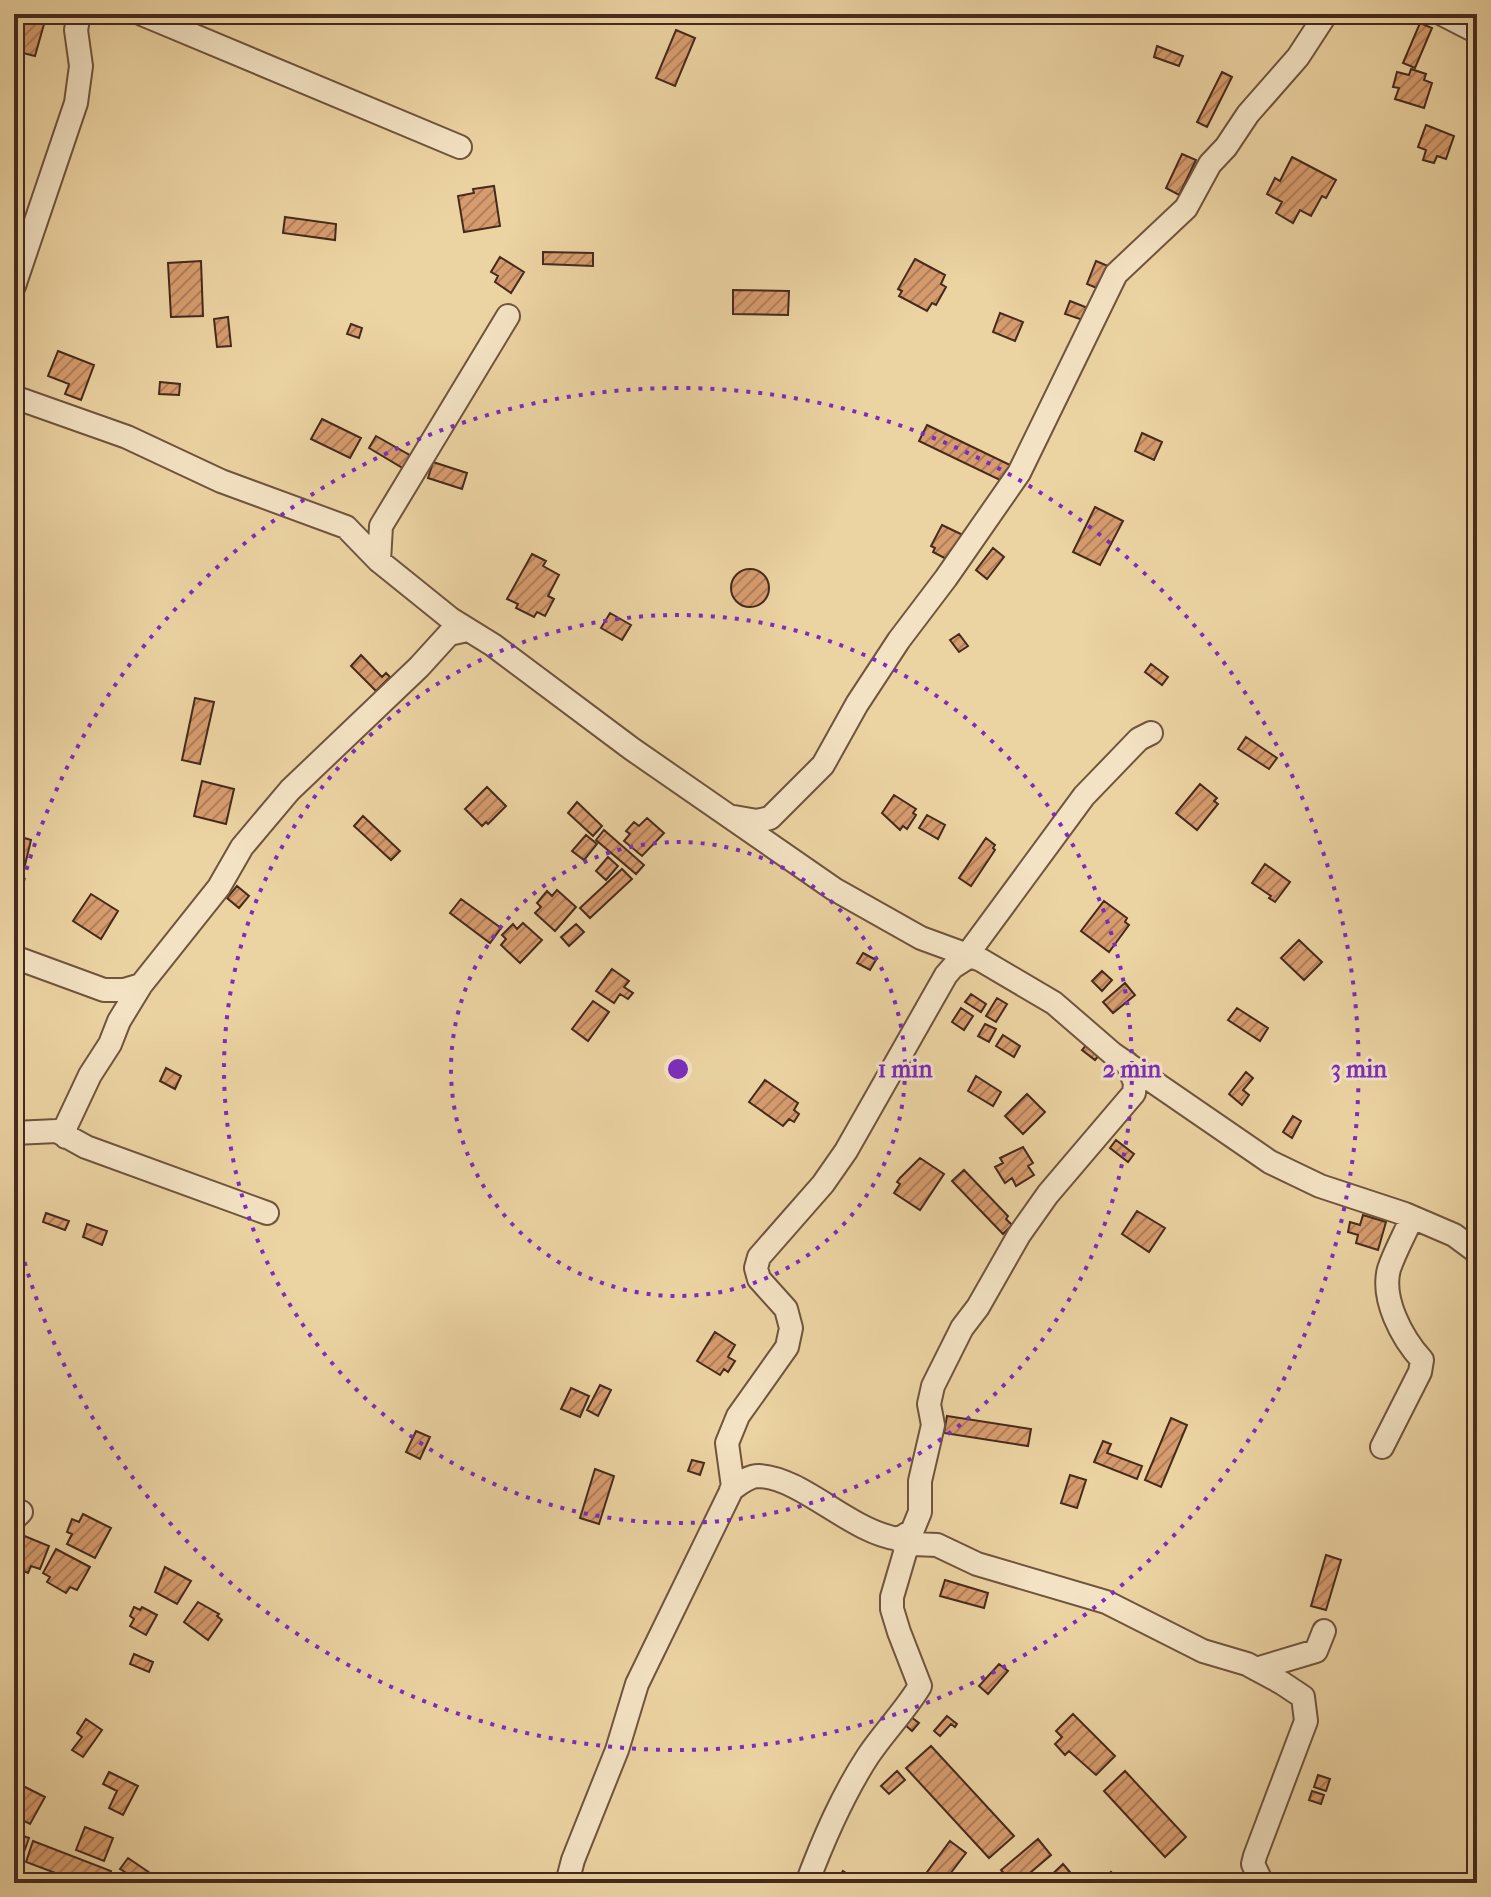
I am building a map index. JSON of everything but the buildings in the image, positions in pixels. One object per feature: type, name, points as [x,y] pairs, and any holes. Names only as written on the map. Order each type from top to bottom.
[{"type":"street","points":[[14,286],[76,103],[81,66],[76,30],[79,14]]},
{"type":"street","points":[[142,14],[460,147]]},
{"type":"street","points":[[728,816],[757,821],[770,818],[823,765],[857,704],[899,640],[938,590],[1019,473],[1116,274],[1186,208],[1210,164],[1226,147],[1248,114],[1298,57],[1326,14]]},
{"type":"street","points":[[1442,14],[1477,32]]},
{"type":"street","points":[[379,561],[381,526],[508,316]]},
{"type":"street","points":[[14,397],[127,437],[221,481],[346,527],[381,526]]},
{"type":"street","points":[[346,527],[379,561],[456,627],[493,645],[632,749],[834,889],[921,938],[1054,1003],[1127,1063],[1270,1162],[1320,1186],[1412,1217],[1454,1235],[1477,1252]]},
{"type":"street","points":[[63,1131],[90,1075],[141,985],[219,887],[242,847],[290,790],[419,667],[456,627]]},
{"type":"street","points":[[567,1883],[573,1860],[617,1750],[637,1684],[731,1490],[727,1443],[738,1416],[787,1347],[791,1328],[786,1309],[759,1279],[756,1268],[759,1257],[810,1200],[846,1151],[959,956],[1084,796],[1139,739],[1151,733]]},
{"type":"street","points":[[770,818],[769,827],[775,848]]},
{"type":"street","points":[[14,957],[104,990],[124,990],[141,985]]},
{"type":"street","points":[[104,990],[117,1007],[119,1021]]},
{"type":"street","points":[[1127,1063],[1135,1083],[1134,1093]]},
{"type":"street","points":[[807,1883],[830,1823],[848,1789],[920,1686],[892,1609],[892,1597],[906,1539],[920,1512],[920,1481],[933,1425],[929,1404],[933,1386],[962,1328],[1048,1194],[1134,1093],[1147,1082],[1155,1081]]},
{"type":"street","points":[[14,1133],[63,1131],[86,1147],[267,1213]]},
{"type":"street","points":[[1382,1447],[1420,1372],[1422,1360],[1410,1347],[1397,1323],[1389,1291],[1388,1271],[1412,1217]]},
{"type":"street","points":[[729,1452],[743,1469],[800,1490],[879,1535],[906,1539],[913,1544],[937,1545],[977,1564],[1106,1602],[1203,1651],[1256,1669],[1302,1696]]},
{"type":"street","points":[[731,1490],[759,1476]]},
{"type":"street","points":[[1256,1669],[1320,1641],[1304,1677],[1302,1696],[1306,1721],[1253,1864],[1262,1883]]}]
